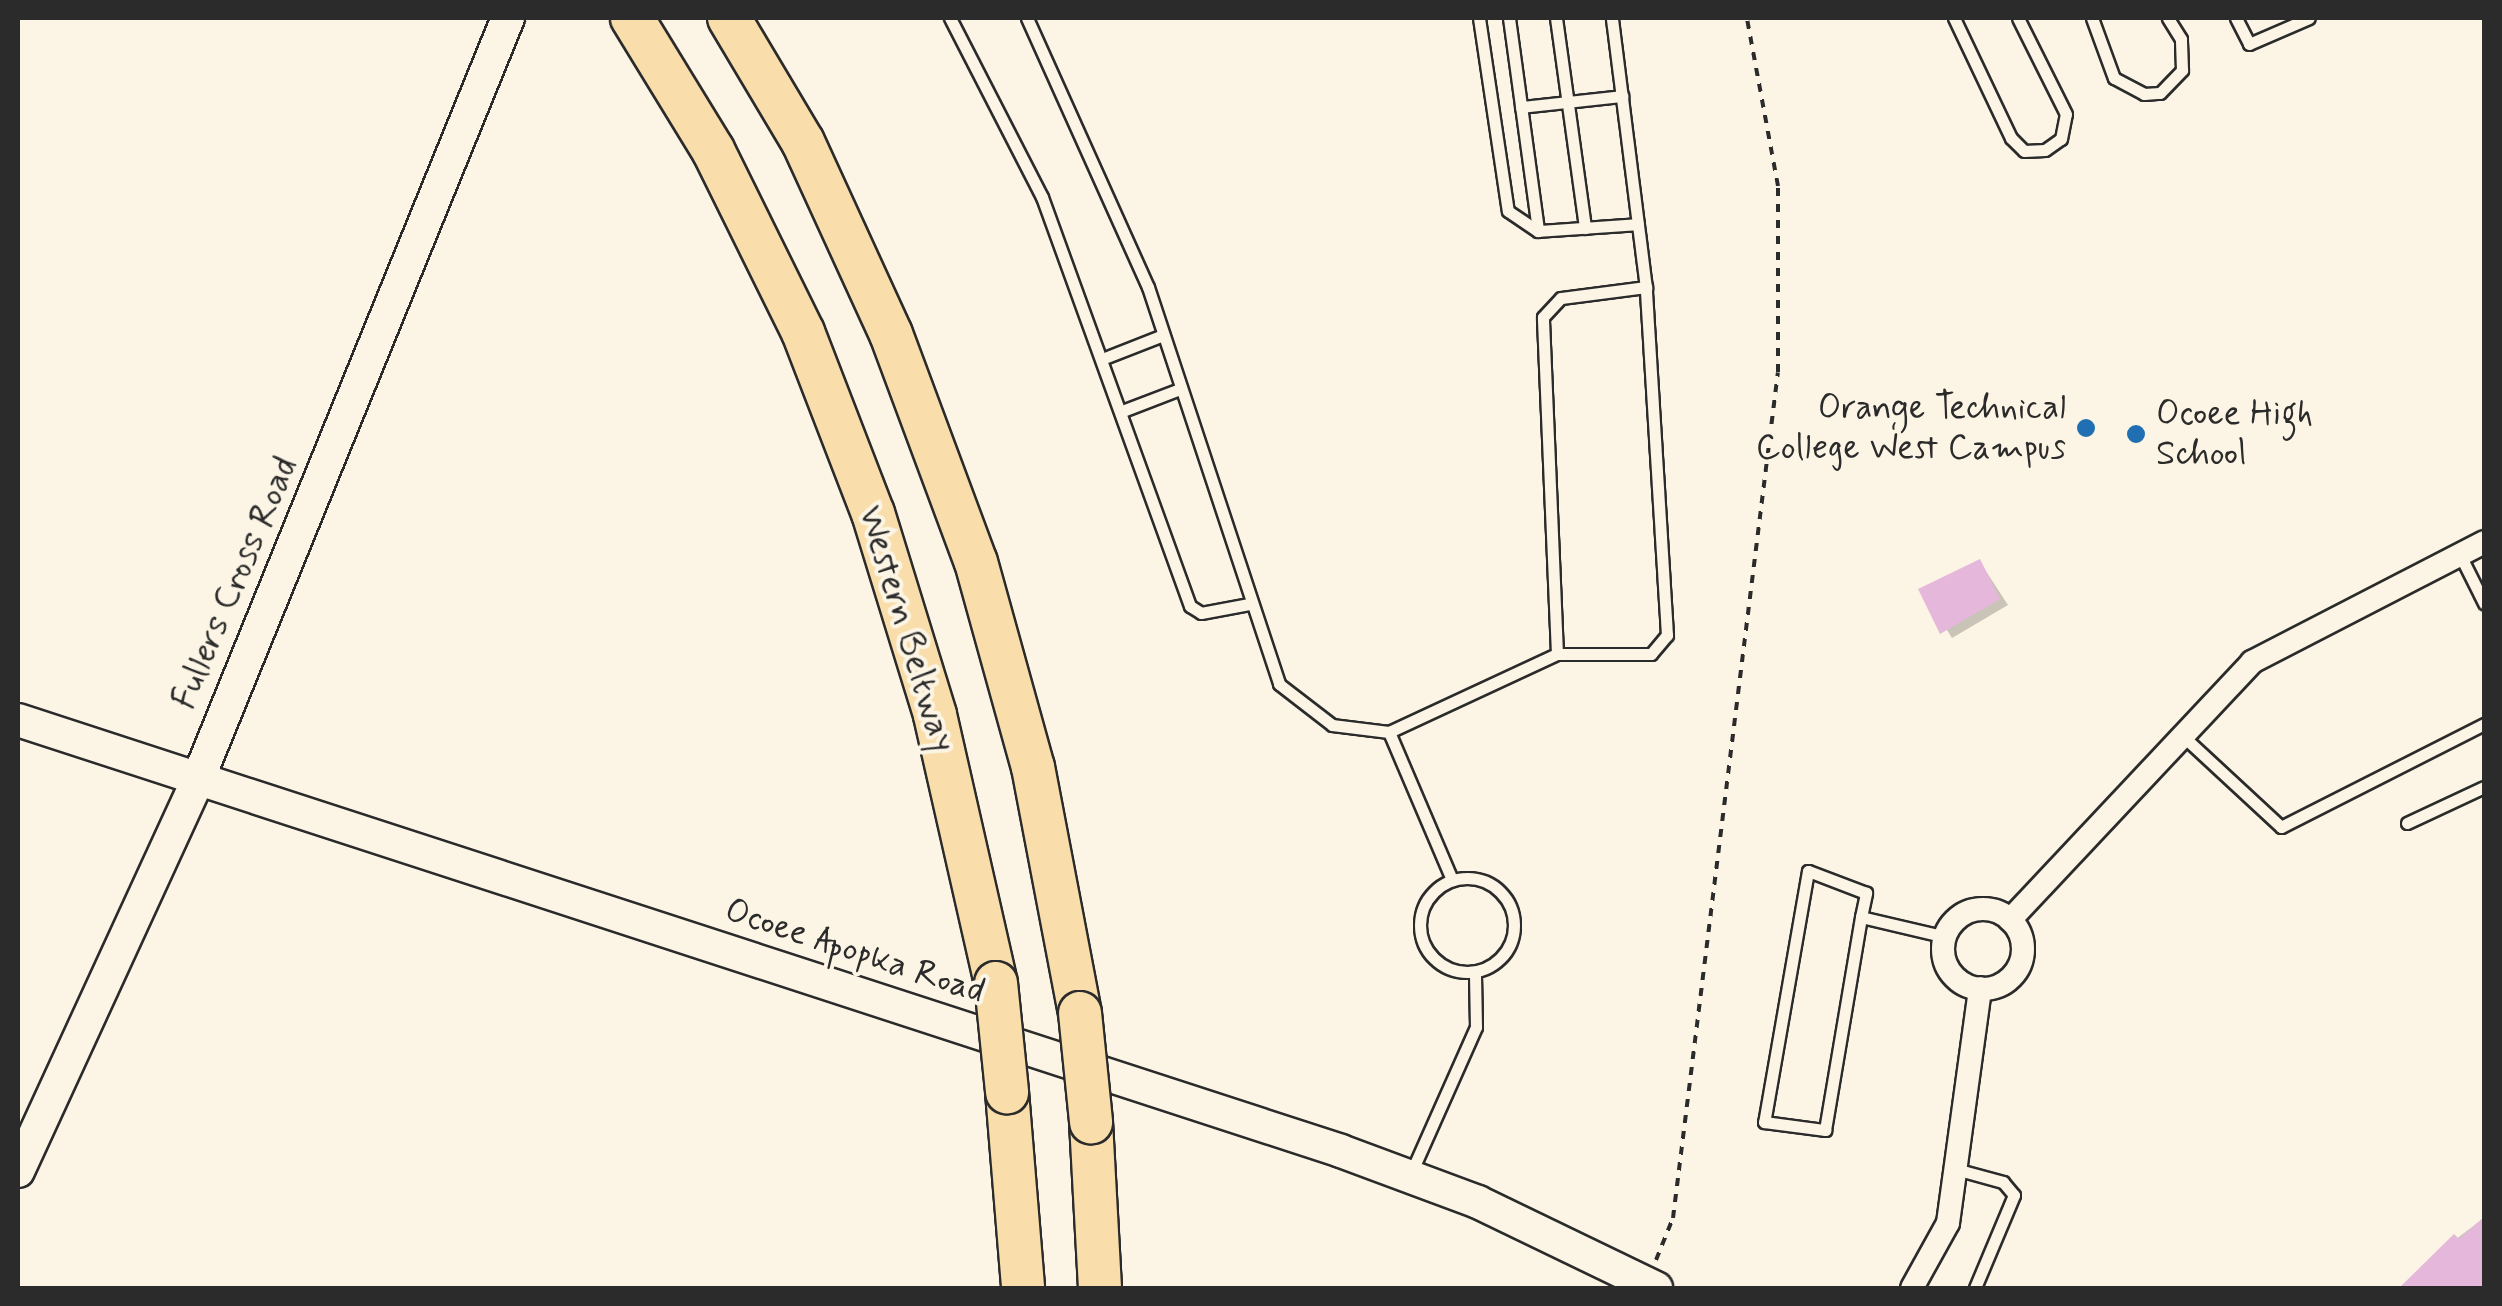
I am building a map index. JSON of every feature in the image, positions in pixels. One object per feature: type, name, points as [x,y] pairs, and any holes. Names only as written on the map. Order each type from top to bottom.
[{"type":"highway","name":"Western Beltway","points":[[632,18],[713,150],[803,332],[873,513],[935,715],[996,983],[1023,1288]]},
{"type":"highway","points":[[729,18],[803,142],[891,334],[976,562],[1033,767],[1080,1013],[1091,1122],[1100,1288]]},
{"type":"main road","name":"Fullers Cross Road","points":[[18,1171],[198,779],[508,18]]},
{"type":"main road","name":"Ocoee Apopka Road","points":[[18,720],[1410,1177],[1650,1285]]},
{"type":"street","points":[[2010,920],[2185,738],[2252,662],[2484,542]]},
{"type":"street","points":[[1966,912],[2010,920],[2022,938],[2020,964],[2004,983],[1980,988],[1949,970],[1946,937],[1966,912]]},
{"type":"street","points":[[1912,1288],[1948,1222],[1960,1170],[1980,988]]},
{"type":"lane","points":[[950,18],[1042,197],[1106,357],[1190,606],[1200,613],[1250,604]]},
{"type":"lane","points":[[1027,18],[1163,335],[1279,684],[1304,709],[1357,732],[1390,732],[1557,654],[1651,654],[1673,613],[1646,287],[1612,18]]},
{"type":"lane","points":[[1479,18],[1508,210],[1538,230],[1638,224]]},
{"type":"lane","points":[[1510,18],[1538,230]]},
{"type":"lane","points":[[1556,18],[1585,228]]},
{"type":"lane","points":[[1954,18],[2010,138],[2024,151],[2045,150],[2061,139],[2066,114],[2018,18]]},
{"type":"lane","points":[[2092,18],[2114,78],[2144,94],[2160,92],[2182,70],[2182,39],[2168,18]]},
{"type":"lane","points":[[2236,18],[2249,44],[2309,18]]},
{"type":"lane","points":[[1522,107],[1622,96]]},
{"type":"lane","points":[[1557,654],[1543,316],[1562,298],[1646,287]]},
{"type":"lane","points":[[1106,357],[1163,335]]},
{"type":"lane","points":[[1125,410],[1180,389]]},
{"type":"lane","points":[[2460,555],[2484,603]]},
{"type":"lane","points":[[2185,738],[2281,827],[2484,724]]},
{"type":"lane","points":[[1390,732],[1452,880]]},
{"type":"lane","points":[[2408,823],[2484,787]]},
{"type":"lane","points":[[1808,871],[1866,893],[1861,917],[1825,1130],[1764,1122],[1808,871]]},
{"type":"lane","points":[[1452,880],[1485,881],[1513,914],[1510,945],[1475,973],[1440,964],[1421,939],[1422,908],[1452,880]]},
{"type":"lane","points":[[1861,917],[1946,937]]},
{"type":"lane","points":[[1410,1177],[1476,1027],[1475,973]]},
{"type":"lane","points":[[1960,1170],[2003,1182],[2014,1195],[1976,1288]]},
{"type":"path","points":[[1650,1285],[1673,1218],[1778,372],[1778,186],[1747,18]]},
{"type":"building","points":[[1980,559],[2000,599],[1940,634],[1918,589]]},
{"type":"building","points":[[2484,1217],[2484,1288],[2399,1288],[2454,1234],[2459,1239]]},
{"type":"place","name":"Orange Technical College West Campus","points":[[2086,428]]},
{"type":"place","name":"Ocoee High School","points":[[2136,434]]}]
